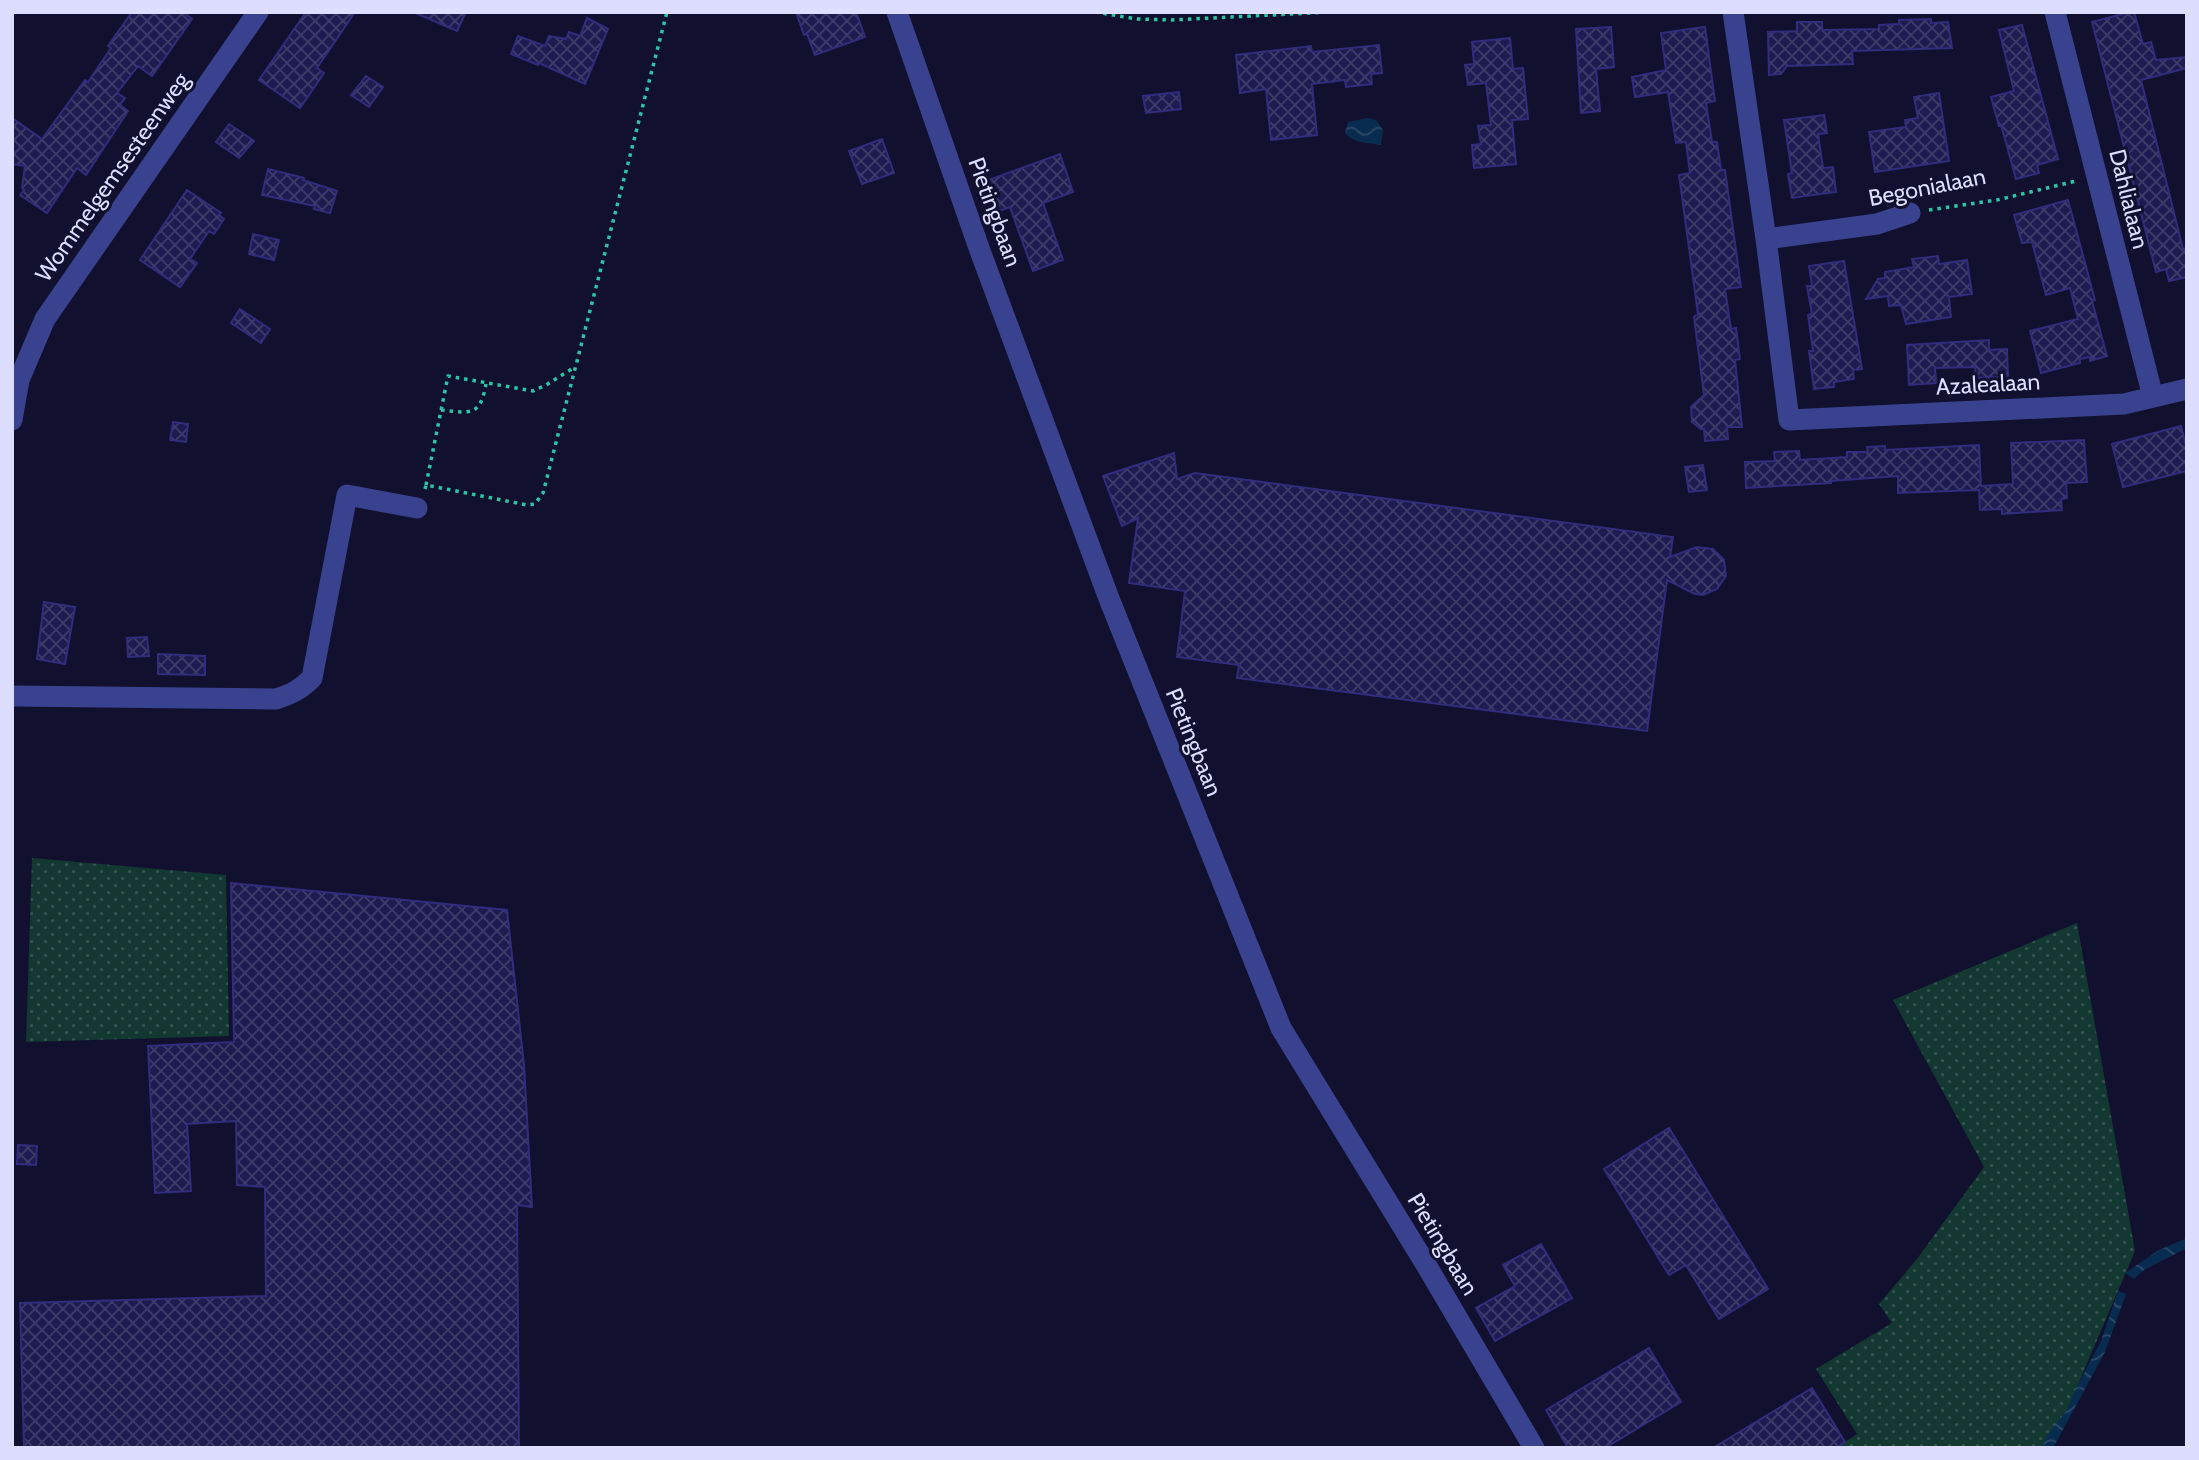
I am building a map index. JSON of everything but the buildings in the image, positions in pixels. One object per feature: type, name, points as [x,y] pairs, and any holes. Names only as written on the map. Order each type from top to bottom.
[{"type":"street","name":"Wommelgemsesteenweg","points":[[12,420],[19,380],[45,319],[258,12]]},
{"type":"street","name":"Pietingbaan","points":[[897,12],[979,247],[1108,596],[1281,1028],[1534,1448]]},
{"type":"street","points":[[1733,12],[1766,239]]},
{"type":"street","name":"Dahlialaan","points":[[2055,12],[2153,397]]},
{"type":"street","name":"Begonialaan","points":[[1766,239],[1877,224],[1910,213]]},
{"type":"street","name":"Azalealaan","points":[[1766,239],[1789,420],[2124,404],[2187,389]]},
{"type":"street","points":[[12,696],[276,699],[290,695],[312,678],[347,495],[417,508]]},
{"type":"path","points":[[426,485],[527,505],[535,504],[543,493],[667,12]]},
{"type":"path","points":[[1095,12],[1138,19],[1171,20],[1331,12]]},
{"type":"path","name":"Begonialaan","points":[[1910,213],[1997,200],[2095,177]]},
{"type":"path","points":[[417,508],[426,485],[448,376],[533,391],[575,367]]},
{"type":"path","points":[[441,410],[467,413],[475,410],[483,402],[486,384]]},
{"type":"green space","points":[[32,858],[226,875],[229,1036],[26,1042]]},
{"type":"green space","points":[[2077,923],[2135,1251],[2051,1448],[1836,1448],[1857,1434],[1816,1369],[1892,1323],[1879,1304],[1917,1259],[1984,1167],[1893,1000]]},
{"type":"water","points":[[1368,118],[1376,120],[1383,130],[1381,145],[1357,141],[1345,133],[1348,122]]},
{"type":"water","points":[[2187,1238],[2187,1248],[2144,1270],[2134,1279],[2125,1273],[2159,1250]]},
{"type":"water","points":[[2118,1291],[2126,1294],[2105,1352],[2053,1448],[2042,1448],[2046,1437],[2067,1410],[2101,1341]]}]
